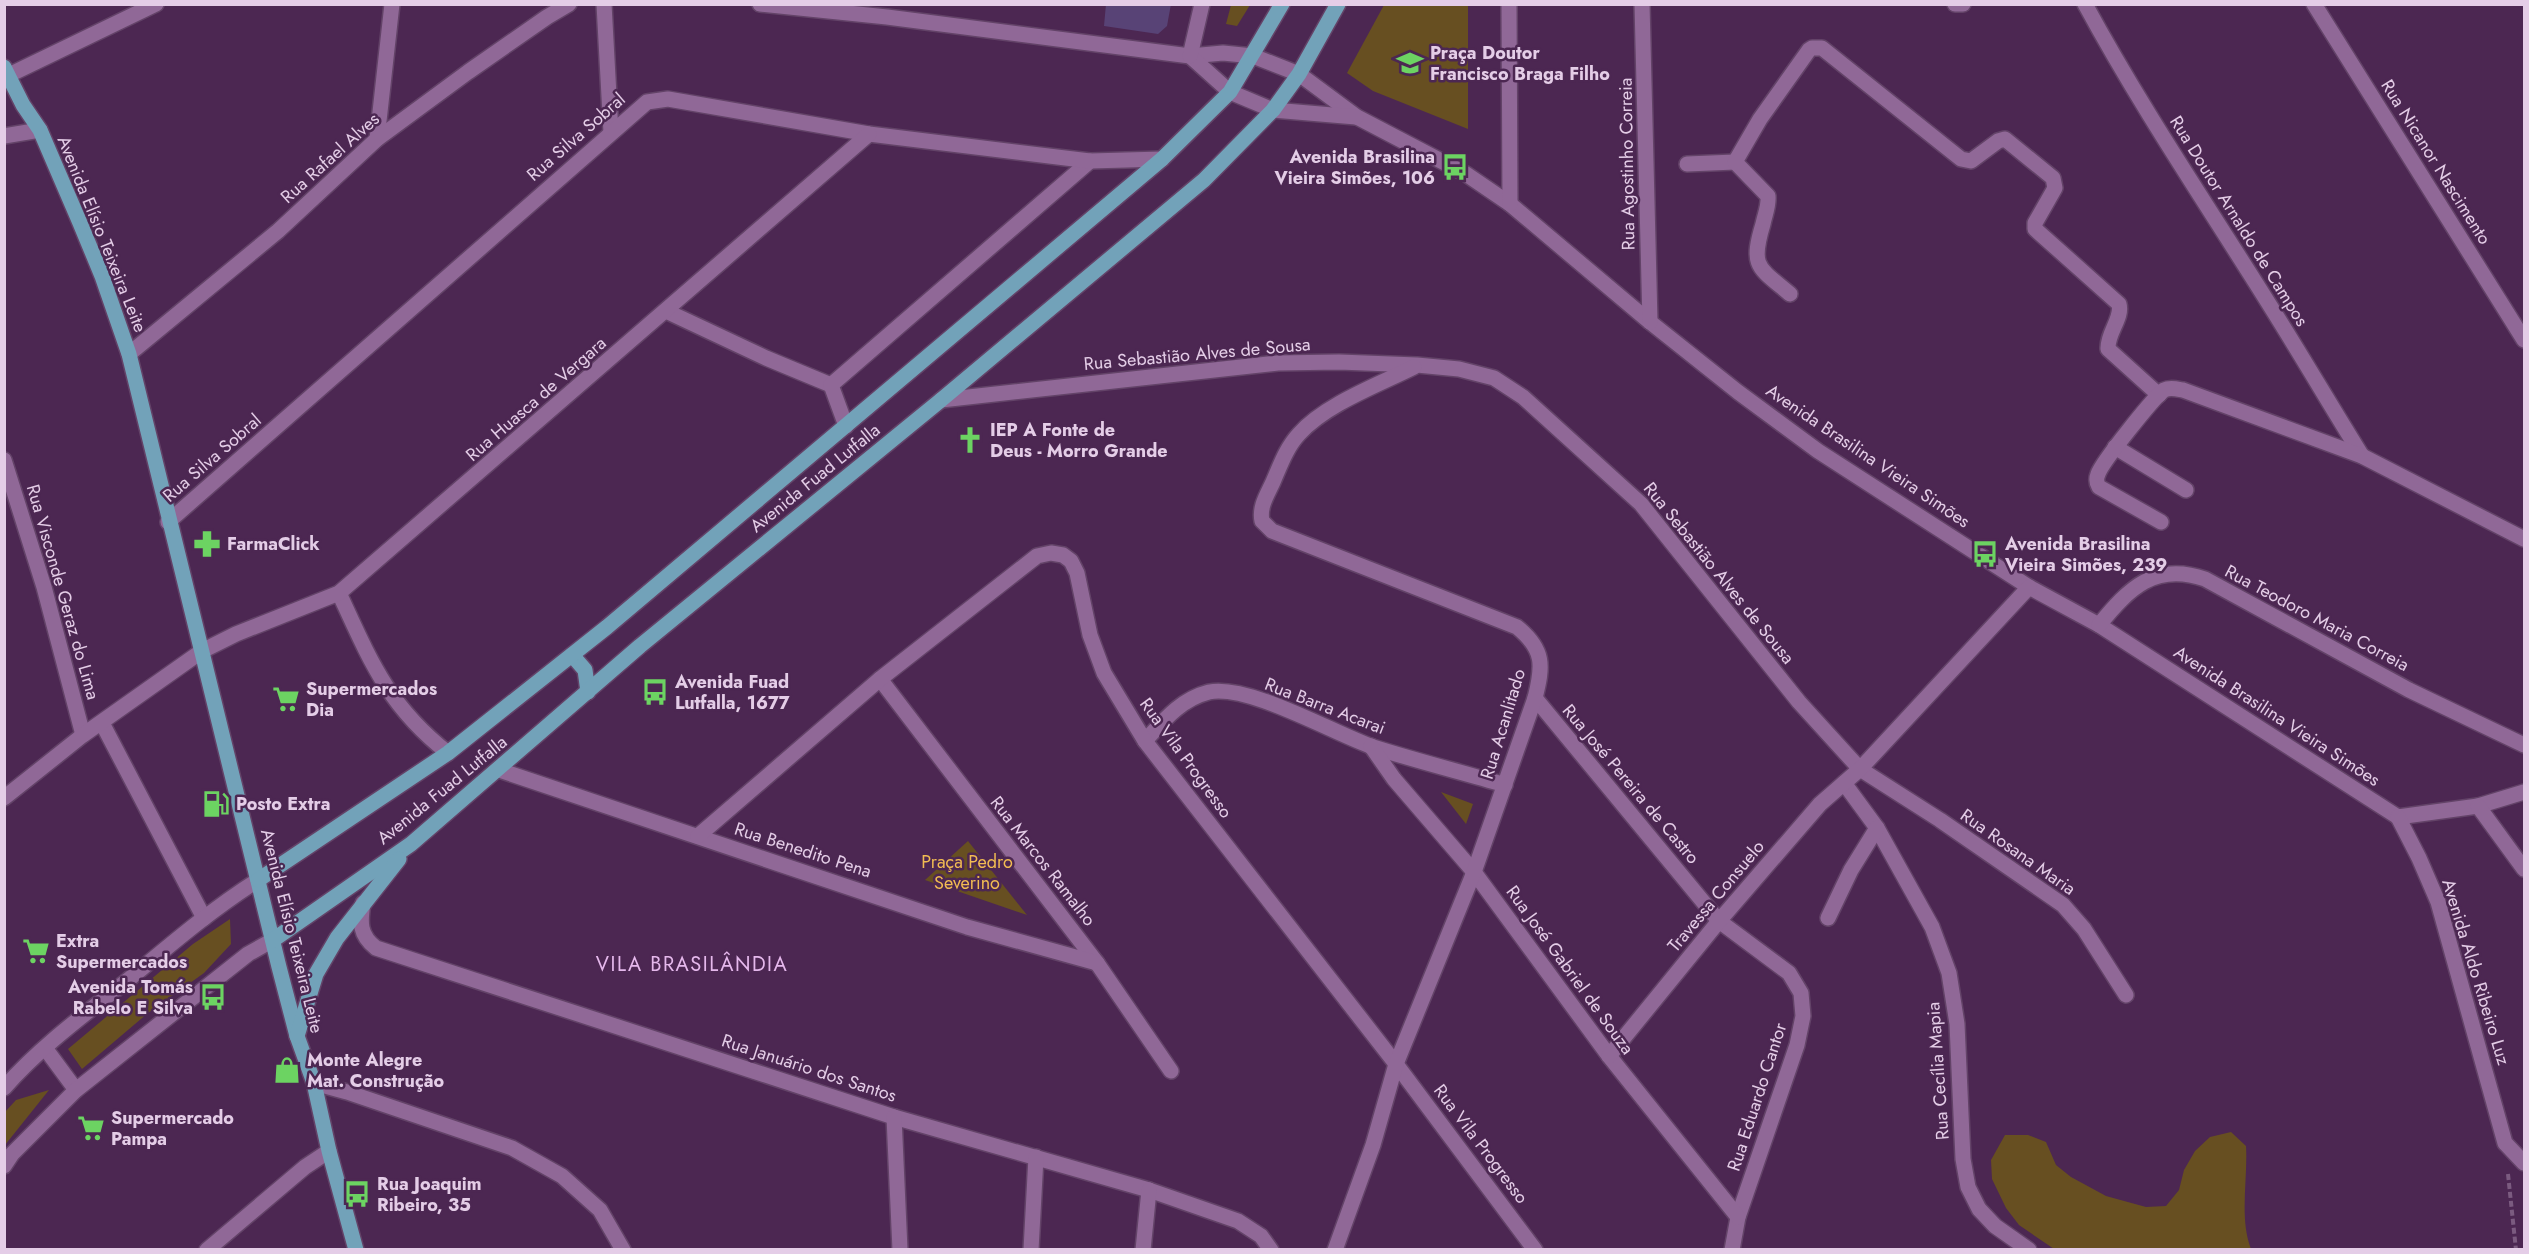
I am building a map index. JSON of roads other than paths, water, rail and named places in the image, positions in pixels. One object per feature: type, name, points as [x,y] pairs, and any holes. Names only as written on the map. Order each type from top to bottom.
[{"type":"main road","name":"Avenida Fuad Lutfalla","points":[[258,880],[448,753],[572,655],[1162,159],[1230,92],[1282,4]]},
{"type":"main road","name":"Avenida Fuad Lutfalla","points":[[273,940],[411,844],[647,640],[941,400],[1204,180],[1273,110],[1299,74],[1338,4]]},
{"type":"main road","name":"Avenida Elísio Teixeira Leite","points":[[7,71],[23,105],[40,130],[102,276],[129,354],[168,522],[297,1036],[314,1083],[329,1151],[356,1250]]},
{"type":"main road","points":[[572,655],[585,670],[588,692]]},
{"type":"main road","points":[[297,1036],[315,974],[337,938],[411,844]]},
{"type":"street","points":[[7,71],[156,4]]},
{"type":"street","points":[[377,139],[392,4]]},
{"type":"street","name":"Rua Rafael Alves","points":[[129,354],[278,231],[377,139],[507,45],[569,4]]},
{"type":"street","points":[[603,4],[610,133]]},
{"type":"street","points":[[760,4],[888,17],[1190,56],[1202,4]]},
{"type":"street","points":[[1509,4],[1510,204]]},
{"type":"street","name":"Rua Agostinho Correia","points":[[1642,4],[1650,322]]},
{"type":"street","points":[[1955,4],[1963,4]]},
{"type":"street","name":"Rua Doutor Arnaldo de Campos","points":[[2085,4],[2165,140],[2362,456]]},
{"type":"street","name":"Rua Nicanor Nascimento","points":[[2314,4],[2524,340]]},
{"type":"street","points":[[1735,162],[1760,119],[1809,50],[1817,47],[1822,48],[1961,159],[1971,161],[1998,141],[2009,141],[2056,183],[2035,223],[2038,234],[2119,303],[2120,312],[2109,336],[2108,349],[2159,395]]},
{"type":"street","name":"Avenida Brasilina Vieira Simões","points":[[1190,56],[1223,53],[1253,56],[1299,74],[1358,117],[1466,174],[1510,204],[1650,322],[1738,392],[1818,451],[2029,587],[2099,625],[2398,817]]},
{"type":"street","name":"Avenida Brasilina Vieira Simões","points":[[1190,56],[1230,92],[1273,110],[1358,117]]},
{"type":"street","name":"Rua Silva Sobral","points":[[168,522],[637,108],[647,102],[657,99],[869,134],[1090,161],[1162,159]]},
{"type":"street","points":[[4,136],[40,130]]},
{"type":"street","name":"Rua Huasca de Vergara","points":[[4,798],[83,735],[202,651],[236,634],[339,593],[869,134]]},
{"type":"street","points":[[666,311],[766,358],[831,385],[1090,161]]},
{"type":"street","points":[[1687,164],[1735,162],[1768,196],[1769,204],[1755,248],[1756,257],[1765,273],[1790,294]]},
{"type":"street","name":"Rua Sebastião Alves de Sousa","points":[[941,400],[1278,363],[1339,362],[1417,365],[1459,369],[1494,378],[1523,397],[1641,504],[1799,702],[1860,769]]},
{"type":"street","name":"Rua Acanlitado","points":[[1335,1250],[1373,1145],[1396,1065],[1474,872],[1535,698],[1541,672],[1539,654],[1531,639],[1517,627],[1272,531],[1262,521],[1262,508],[1289,447],[1299,434],[1312,422],[1342,403],[1417,365]]},
{"type":"street","name":"Avenida Fuad Lutfalla","points":[[831,385],[846,426]]},
{"type":"street","points":[[2161,522],[2099,487],[2096,483],[2098,472],[2115,447],[2159,395],[2171,388],[2182,390],[2362,456],[2524,539]]},
{"type":"street","points":[[2115,447],[2186,490]]},
{"type":"street","name":"Rua Visconde Geraz do Lima","points":[[4,460],[44,587],[83,735]]},
{"type":"street","name":"Rua Vila Progresso","points":[[698,836],[880,679],[1037,556],[1051,553],[1063,555],[1071,561],[1077,573],[1090,635],[1104,673],[1145,741],[1396,1065],[1535,1250]]},
{"type":"street","name":"Rua Teodoro Maria Correia","points":[[2099,625],[2120,599],[2145,582],[2163,573],[2192,575],[2205,579],[2409,690],[2524,745]]},
{"type":"street","points":[[1860,769],[2029,587]]},
{"type":"street","points":[[339,593],[377,674],[400,708],[426,736],[448,753]]},
{"type":"street","name":"Rua Marcos Ramalho","points":[[880,679],[1096,963],[1171,1071]]},
{"type":"street","name":"Rua Barra Acarai","points":[[1145,741],[1167,716],[1186,700],[1211,692],[1241,694],[1296,713],[1371,746],[1505,785]]},
{"type":"street","name":"Rua José Pereira de Castro","points":[[1535,698],[1719,921]]},
{"type":"street","points":[[102,723],[204,918]]},
{"type":"street","name":"Rua José Gabriel de Souza","points":[[1371,746],[1394,779],[1474,872],[1609,1056],[1738,1217]]},
{"type":"street","name":"Travessa Consuelo","points":[[1609,1056],[1719,921],[1820,804],[1860,769]]},
{"type":"street","name":"Rua Rosana Maria","points":[[1860,769],[1940,820],[2063,905],[2085,929],[2126,995]]},
{"type":"street","name":"Rua Benedito Pena","points":[[499,770],[967,927],[1096,963]]},
{"type":"street","name":"Rua Cecília Mapia","points":[[1844,783],[1877,828],[1932,927],[1949,973],[1957,1024],[1963,1160],[1968,1187],[1979,1209],[1995,1226],[2029,1250]]},
{"type":"street","points":[[2398,817],[2478,806],[2524,792]]},
{"type":"street","points":[[2478,806],[2524,869]]},
{"type":"street","name":"Avenida Aldo Ribeiro Luz","points":[[2398,817],[2438,902],[2505,1143],[2524,1163]]},
{"type":"street","points":[[1828,918],[1851,870],[1877,828]]},
{"type":"street","points":[[4,1088],[68,1028],[204,918],[258,880]]},
{"type":"street","name":"Rua Januário dos Santos","points":[[363,903],[361,930],[366,940],[376,948],[894,1117],[1149,1190],[1238,1221],[1261,1236],[1271,1250]]},
{"type":"street","name":"Rua Eduardo Cantor","points":[[1719,921],[1789,973],[1801,993],[1803,1016],[1797,1045],[1738,1217],[1732,1250]]},
{"type":"street","points":[[4,1166],[12,1154],[76,1090],[248,954],[273,940]]},
{"type":"street","points":[[45,1048],[76,1090]]},
{"type":"street","points":[[314,1083],[512,1148],[562,1176],[600,1210],[624,1250]]},
{"type":"street","points":[[894,1117],[900,1250]]},
{"type":"street","points":[[207,1250],[305,1167],[329,1151]]},
{"type":"street","points":[[1031,1250],[1036,1157]]},
{"type":"street","points":[[1143,1250],[1149,1190]]},
{"type":"place","name":"Praça Doutor Francisco Braga Filho","points":[[1410,63]]},
{"type":"place","name":"Avenida Brasilina Vieira Simões, 106","points":[[1455,167]]},
{"type":"place","name":"IEP A Fonte de Deus - Morro Grande","points":[[970,440]]},
{"type":"place","name":"FarmaClick","points":[[207,544]]},
{"type":"place","name":"Avenida Brasilina Vieira Simões, 239","points":[[1985,554]]},
{"type":"place","name":"Avenida Fuad Lutfalla, 1677","points":[[655,692]]},
{"type":"place","name":"Supermercados Dia","points":[[286,699]]},
{"type":"place","name":"Posto Extra","points":[[216,804]]},
{"type":"place","name":"Extra Supermercados","points":[[36,951]]},
{"type":"place","name":"Avenida Tomás Rabelo E Silva","points":[[213,997]]},
{"type":"place","name":"Monte Alegre Mat. Construção","points":[[287,1070]]},
{"type":"place","name":"Supermercado Pampa","points":[[91,1128]]},
{"type":"place","name":"Rua Joaquim Ribeiro, 35","points":[[357,1194]]},
{"type":"district","name":"VILA BRASILÂNDIA","points":[[692,964]]},
{"type":"park label","name":"Praça Pedro Severino","points":[[967,872]]}]
